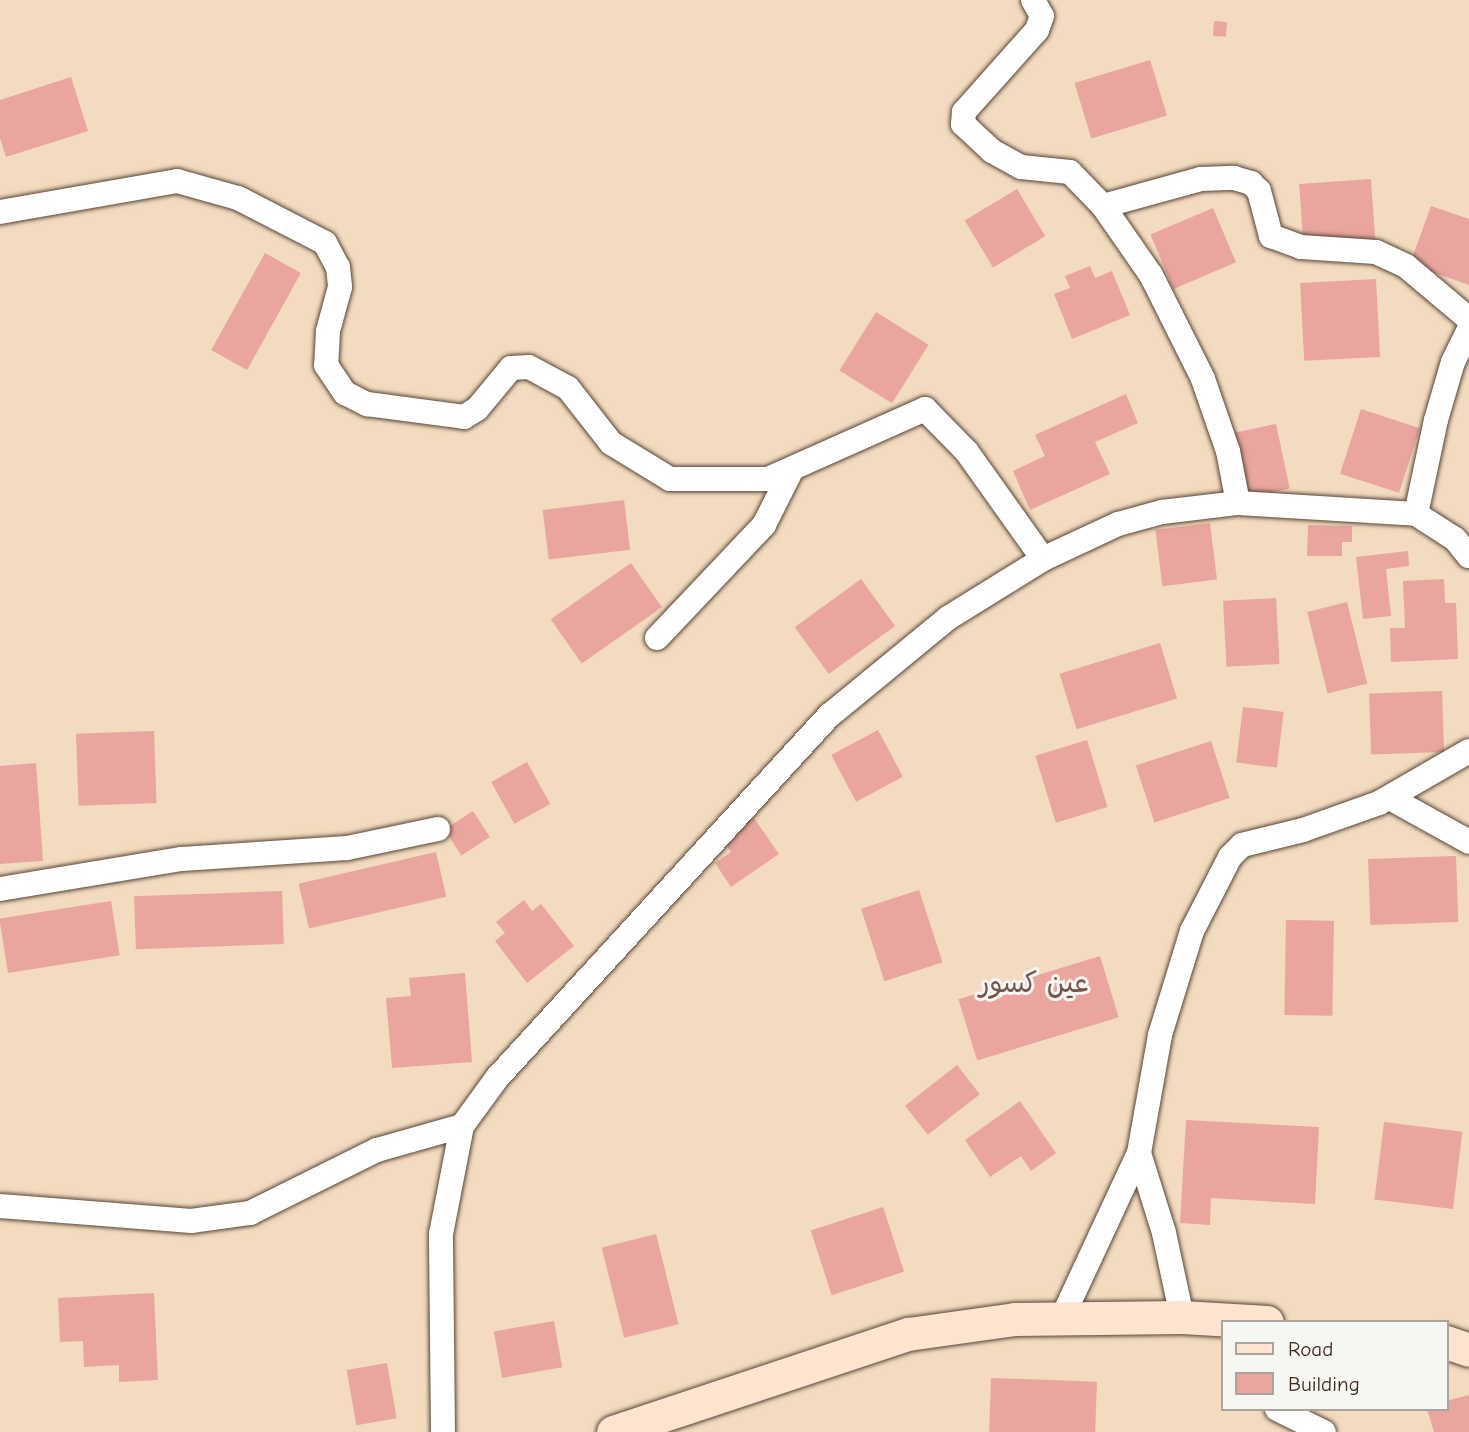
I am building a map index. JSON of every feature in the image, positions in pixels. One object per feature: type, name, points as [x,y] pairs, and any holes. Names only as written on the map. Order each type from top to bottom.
[{"type":"main road","points":[[612,1432],[908,1334],[1015,1320],[1182,1317],[1227,1320]]},
{"type":"main road","points":[[1448,1343],[1469,1350]]},
{"type":"street","points":[[1033,0],[1042,16],[1037,30],[964,112],[963,124],[992,151],[1021,167],[1070,172],[1103,206],[1151,275],[1203,379],[1228,451],[1238,503]]},
{"type":"street","points":[[1103,206],[1200,179],[1251,183],[1259,191],[1271,236],[1301,247],[1376,252],[1406,266],[1469,319]]},
{"type":"street","points":[[0,212],[177,181],[238,198],[325,243],[338,267],[340,287],[328,331],[326,365],[341,390],[380,407],[464,417],[477,409],[511,368],[529,367],[568,388],[611,443],[670,479],[757,480],[792,471],[925,409],[967,452],[1043,559]]},
{"type":"street","points":[[1416,514],[1436,420],[1453,362],[1469,329]]},
{"type":"street","points":[[657,638],[764,525],[792,471]]},
{"type":"street","points":[[443,1432],[440,1234],[462,1126],[497,1078],[830,715],[948,618],[1043,559],[1118,524],[1162,512],[1238,503],[1416,514],[1455,539],[1469,556]]},
{"type":"street","points":[[1062,1318],[1139,1153],[1160,1034],[1188,944],[1230,857],[1242,845],[1303,830],[1390,798],[1469,751]]},
{"type":"street","points":[[1390,798],[1469,842]]},
{"type":"street","points":[[0,889],[182,859],[347,848],[438,829]]},
{"type":"street","points":[[0,1206],[177,1220],[250,1213],[377,1150],[462,1126]]},
{"type":"street","points":[[1139,1153],[1164,1233],[1182,1317]]},
{"type":"street","points":[[1281,1411],[1324,1432]]},
{"type":"building","points":[[1214,21],[1227,22],[1226,37],[1213,36]]},
{"type":"building","points":[[1150,60],[1167,115],[1091,139],[1074,83]]},
{"type":"building","points":[[71,77],[88,131],[6,157],[0,138],[0,100]]},
{"type":"building","points":[[1371,179],[1375,242],[1304,247],[1299,184]]},
{"type":"building","points":[[1017,189],[1045,236],[993,268],[965,220]]},
{"type":"building","points":[[1431,206],[1469,219],[1469,285],[1410,264]]},
{"type":"building","points":[[1213,208],[1236,262],[1173,289],[1150,235]]},
{"type":"building","points":[[265,253],[301,273],[247,370],[211,350]]},
{"type":"building","points":[[1090,266],[1095,278],[1112,271],[1130,315],[1072,339],[1054,294],[1070,288],[1065,276]]},
{"type":"building","points":[[1376,279],[1380,357],[1304,361],[1300,283]]},
{"type":"building","points":[[876,312],[929,345],[892,403],[839,371]]},
{"type":"building","points":[[1126,394],[1138,423],[1095,442],[1110,474],[1030,510],[1013,471],[1045,456],[1035,435]]},
{"type":"building","points":[[1361,409],[1420,428],[1399,493],[1340,474]]},
{"type":"building","points":[[1276,424],[1290,489],[1249,497],[1235,433]]},
{"type":"building","points":[[624,500],[630,550],[549,560],[543,510]]},
{"type":"building","points":[[1210,523],[1217,580],[1162,586],[1155,530]]},
{"type":"building","points":[[1308,525],[1352,526],[1352,542],[1342,542],[1342,556],[1307,556]]},
{"type":"building","points":[[1408,551],[1409,566],[1386,569],[1391,616],[1363,619],[1356,557]]},
{"type":"building","points":[[631,563],[662,607],[582,663],[551,619]]},
{"type":"building","points":[[861,579],[895,626],[829,674],[795,627]]},
{"type":"building","points":[[1444,579],[1445,603],[1456,603],[1458,659],[1391,662],[1390,628],[1405,628],[1403,581]]},
{"type":"building","points":[[1276,598],[1279,664],[1227,667],[1223,601]]},
{"type":"building","points":[[1347,602],[1367,684],[1328,693],[1307,612]]},
{"type":"building","points":[[1160,643],[1177,698],[1077,729],[1060,674]]},
{"type":"building","points":[[1442,691],[1444,752],[1371,755],[1369,694]]},
{"type":"building","points":[[1243,707],[1284,712],[1277,768],[1236,763]]},
{"type":"building","points":[[878,730],[903,777],[856,802],[831,755]]},
{"type":"building","points":[[154,731],[157,803],[79,806],[76,734]]},
{"type":"building","points":[[1087,740],[1107,807],[1056,823],[1035,756]]},
{"type":"building","points":[[1211,741],[1230,798],[1154,822],[1136,765]]},
{"type":"building","points":[[527,762],[550,804],[514,824],[491,782]]},
{"type":"building","points":[[36,763],[43,861],[0,864],[0,766]]},
{"type":"building","points":[[473,811],[490,837],[461,856],[444,830]]},
{"type":"building","points":[[754,818],[779,854],[731,887],[715,863],[731,852],[722,840]]},
{"type":"building","points":[[436,852],[446,897],[309,929],[299,884]]},
{"type":"building","points":[[1456,856],[1458,922],[1370,925],[1368,859]]},
{"type":"building","points":[[919,890],[942,962],[884,981],[861,909]]},
{"type":"building","points":[[282,891],[284,944],[136,949],[134,896]]},
{"type":"building","points":[[524,900],[532,911],[541,904],[574,946],[527,983],[495,941],[505,933],[496,922]]},
{"type":"building","points":[[111,901],[120,955],[8,973],[0,919]]},
{"type":"building","points":[[1286,920],[1334,921],[1332,1016],[1284,1015]]},
{"type":"building","points":[[1100,956],[1119,1017],[977,1060],[958,999]]},
{"type":"building","points":[[465,973],[472,1062],[392,1068],[386,998],[411,996],[409,978]]},
{"type":"building","points":[[957,1065],[980,1094],[928,1135],[905,1106]]},
{"type":"building","points":[[1020,1101],[1056,1153],[1031,1171],[1021,1156],[990,1177],[965,1140]]},
{"type":"building","points":[[1186,1120],[1319,1127],[1315,1204],[1211,1198],[1210,1225],[1180,1223]]},
{"type":"building","points":[[1384,1122],[1462,1132],[1453,1209],[1374,1199]]},
{"type":"building","points":[[883,1207],[904,1272],[832,1295],[811,1230]]},
{"type":"building","points":[[656,1234],[678,1324],[624,1338],[602,1248]]},
{"type":"building","points":[[154,1293],[158,1380],[119,1382],[119,1365],[84,1367],[83,1341],[60,1342],[58,1298]]},
{"type":"building","points":[[554,1321],[562,1367],[502,1378],[494,1332]]},
{"type":"building","points":[[387,1363],[397,1418],[356,1425],[347,1370]]},
{"type":"building","points":[[991,1378],[1097,1382],[1095,1432],[989,1432]]},
{"type":"building","points":[[1469,1395],[1469,1432],[1434,1432],[1428,1411],[1448,1411],[1448,1400]]},
{"type":"district","name":"عين كسور","points":[[1034,983]]}]
